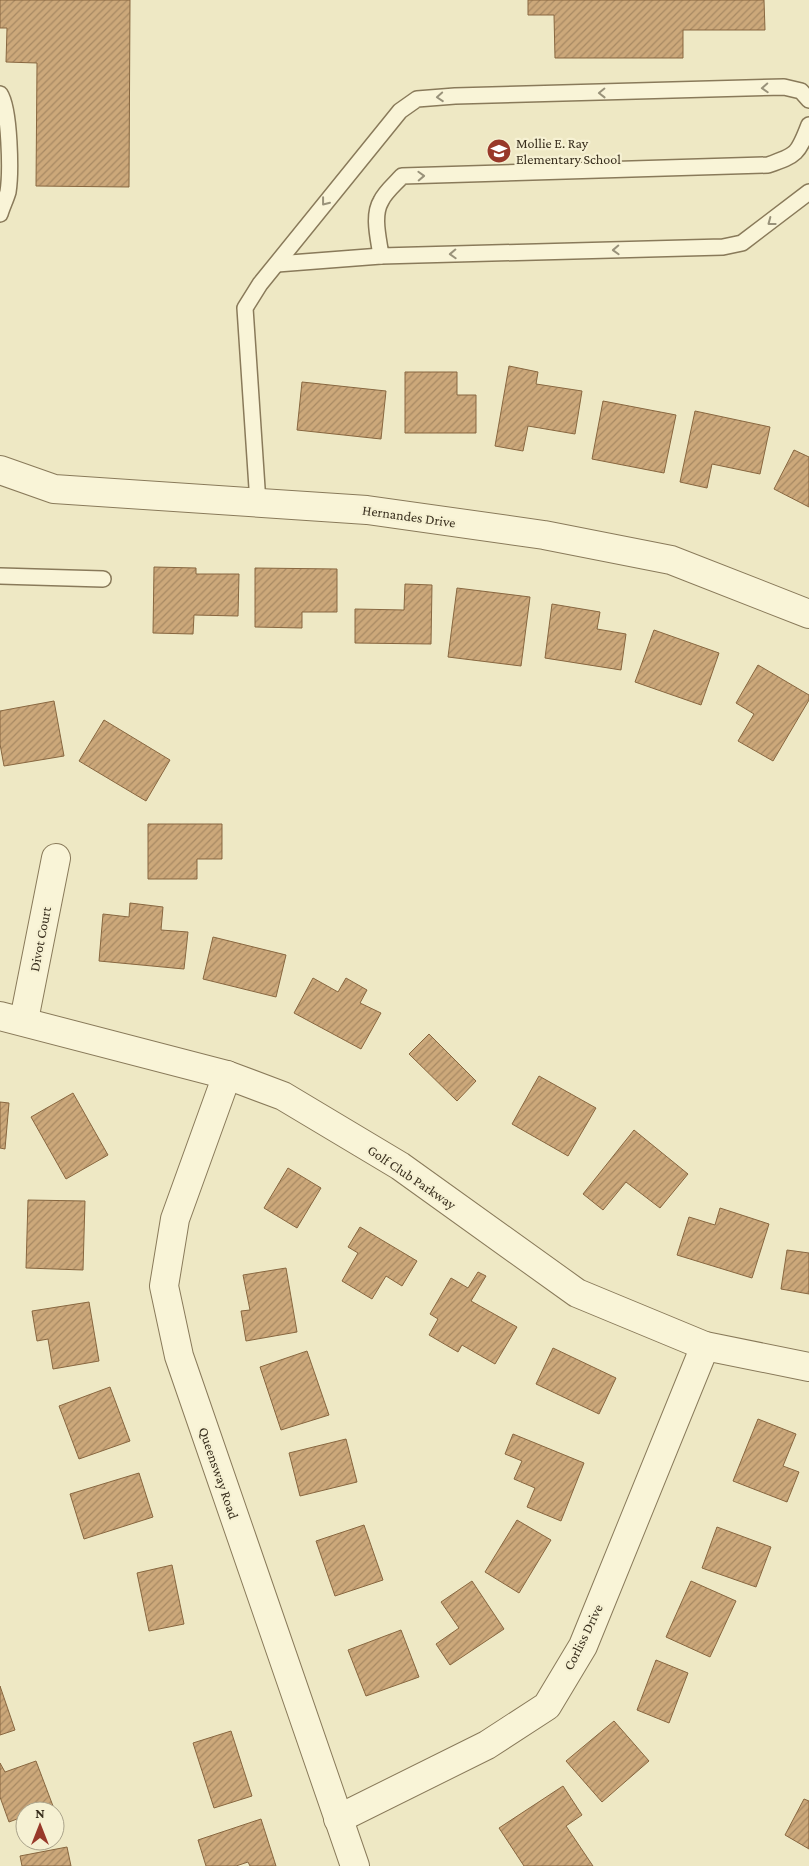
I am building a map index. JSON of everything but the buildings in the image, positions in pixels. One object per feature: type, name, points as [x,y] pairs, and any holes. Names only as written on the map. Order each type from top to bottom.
[{"type":"street","name":"Hernandes Drive","points":[[0,470],[54,489],[366,510],[544,535],[662,558],[809,614]]},
{"type":"street","name":"Divot Court","points":[[12,1018],[56,858]]},
{"type":"street","name":"Golf Club Parkway","points":[[12,1018],[226,1075],[283,1096],[400,1166],[577,1293],[705,1346],[809,1367]]},
{"type":"street","name":"Queensway Road","points":[[226,1075],[175,1219],[164,1286],[179,1356],[355,1866]]},
{"type":"street","name":"Corliss Drive","points":[[338,1818],[487,1745],[547,1706],[582,1646],[705,1346]]},
{"type":"lane","points":[[258,502],[245,308],[260,284],[394,118],[417,99],[784,87],[801,91],[809,100]]},
{"type":"lane","points":[[0,94],[4,101],[8,131],[8,191],[0,214]]},
{"type":"lane","points":[[381,256],[377,209],[381,199],[402,176],[768,165],[792,157],[803,140],[809,125]]},
{"type":"lane","points":[[276,264],[381,256],[723,247],[742,243],[809,192]]},
{"type":"lane","points":[[0,576],[104,579]]},
{"type":"place","name":"Mollie E. Ray Elementary School","points":[[499,151]]}]
